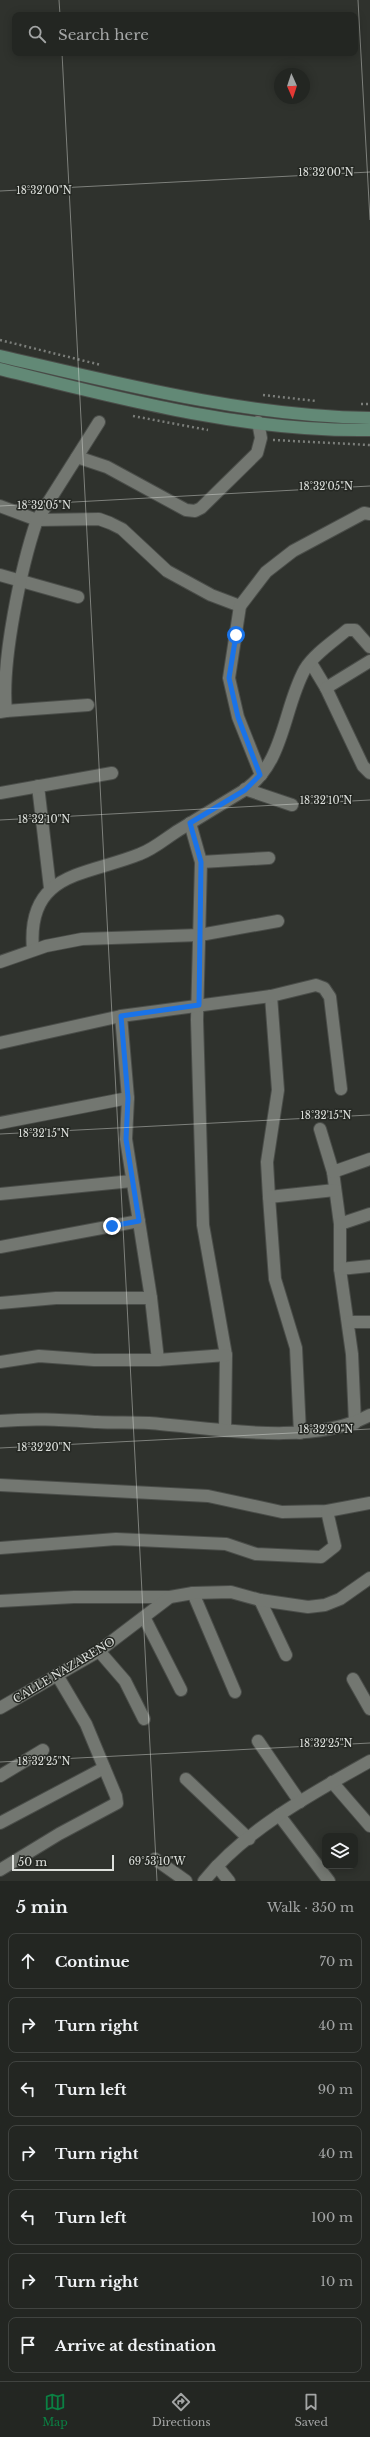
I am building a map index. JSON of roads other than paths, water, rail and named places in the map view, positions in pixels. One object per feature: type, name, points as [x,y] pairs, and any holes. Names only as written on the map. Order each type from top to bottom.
[{"type":"street","points":[[0,356],[212,402],[307,415],[370,418]]},
{"type":"street","points":[[0,369],[113,397],[210,415],[308,428],[370,430]]},
{"type":"street","points":[[88,705],[3,712],[5,645],[37,520],[99,422]]},
{"type":"street","points":[[77,457],[106,467],[186,510],[195,511],[201,508],[257,453],[261,438],[258,422]]},
{"type":"street","points":[[0,506],[37,520],[99,519],[110,523],[122,530],[167,570],[211,595],[240,606]]},
{"type":"street","points":[[260,775],[238,717],[229,678],[240,606],[266,572],[293,551],[364,513],[370,514]]},
{"type":"street","points":[[0,575],[21,583],[78,597]]},
{"type":"street","points":[[33,950],[31,931],[38,907],[50,888],[78,872],[141,854],[245,790],[260,775],[279,744],[293,696],[310,663],[347,630],[355,630],[370,647]]},
{"type":"street","points":[[326,688],[370,661]]},
{"type":"street","points":[[310,663],[326,688],[363,766],[370,773]]},
{"type":"street","points":[[0,793],[112,773]]},
{"type":"street","points":[[38,786],[50,888]]},
{"type":"street","points":[[245,790],[292,805]]},
{"type":"street","points":[[190,823],[201,862],[199,1122],[203,1225],[226,1355],[225,1430]]},
{"type":"street","points":[[201,862],[269,858]]},
{"type":"street","points":[[0,962],[33,950],[82,939],[200,935],[278,922]]},
{"type":"street","points":[[0,1043],[121,1016],[271,996],[316,985],[324,988],[330,997],[341,1089]]},
{"type":"street","points":[[271,996],[278,1090],[267,1162],[269,1198],[275,1279],[296,1348],[300,1433]]},
{"type":"street","points":[[121,1016],[128,1098],[126,1139],[151,1298],[158,1360]]},
{"type":"street","points":[[0,1123],[128,1098]]},
{"type":"street","points":[[320,1129],[333,1172],[340,1224],[340,1269],[349,1322],[355,1423]]},
{"type":"street","points":[[333,1172],[370,1159]]},
{"type":"street","points":[[0,1194],[132,1181]]},
{"type":"street","points":[[269,1198],[335,1190]]},
{"type":"street","points":[[340,1224],[370,1214]]},
{"type":"street","points":[[0,1248],[139,1221]]},
{"type":"street","points":[[340,1269],[370,1266]]},
{"type":"street","points":[[0,1303],[56,1298],[151,1298]]},
{"type":"street","points":[[349,1322],[370,1322]]},
{"type":"street","points":[[0,1362],[39,1356],[94,1360],[158,1360],[226,1355]]},
{"type":"street","points":[[0,1421],[37,1418],[147,1423],[225,1430],[300,1433],[355,1423],[370,1415]]},
{"type":"street","points":[[0,1485],[208,1496],[282,1512],[327,1511],[370,1502]]},
{"type":"street","points":[[0,1548],[116,1539],[226,1544],[256,1554],[321,1557],[335,1546],[327,1511]]},
{"type":"street","name":"CALLE NAZARENO","points":[[0,1708],[99,1651],[170,1597],[193,1593],[231,1592],[260,1600],[308,1607],[325,1605],[340,1599],[370,1578]]},
{"type":"street","points":[[193,1593],[235,1692]]},
{"type":"street","points":[[0,1601],[74,1598],[170,1597]]},
{"type":"street","points":[[260,1600],[286,1655]]},
{"type":"street","points":[[144,1617],[181,1690]]},
{"type":"street","points":[[99,1651],[125,1681],[144,1719]]},
{"type":"street","points":[[0,1870],[59,1834],[116,1803],[104,1768],[86,1724],[57,1675]]},
{"type":"street","points":[[353,1679],[370,1709]]},
{"type":"street","points":[[258,1741],[300,1802]]},
{"type":"street","points":[[0,1776],[43,1750]]},
{"type":"street","points":[[204,1881],[216,1866],[279,1815],[332,1782],[370,1761]]},
{"type":"street","points":[[0,1823],[104,1768]]},
{"type":"street","points":[[186,1779],[249,1839]]},
{"type":"street","points":[[332,1782],[370,1826]]},
{"type":"street","points":[[279,1815],[329,1881]]},
{"type":"street","points":[[155,1859],[186,1881]]},
{"type":"street","points":[[216,1866],[229,1881]]}]
